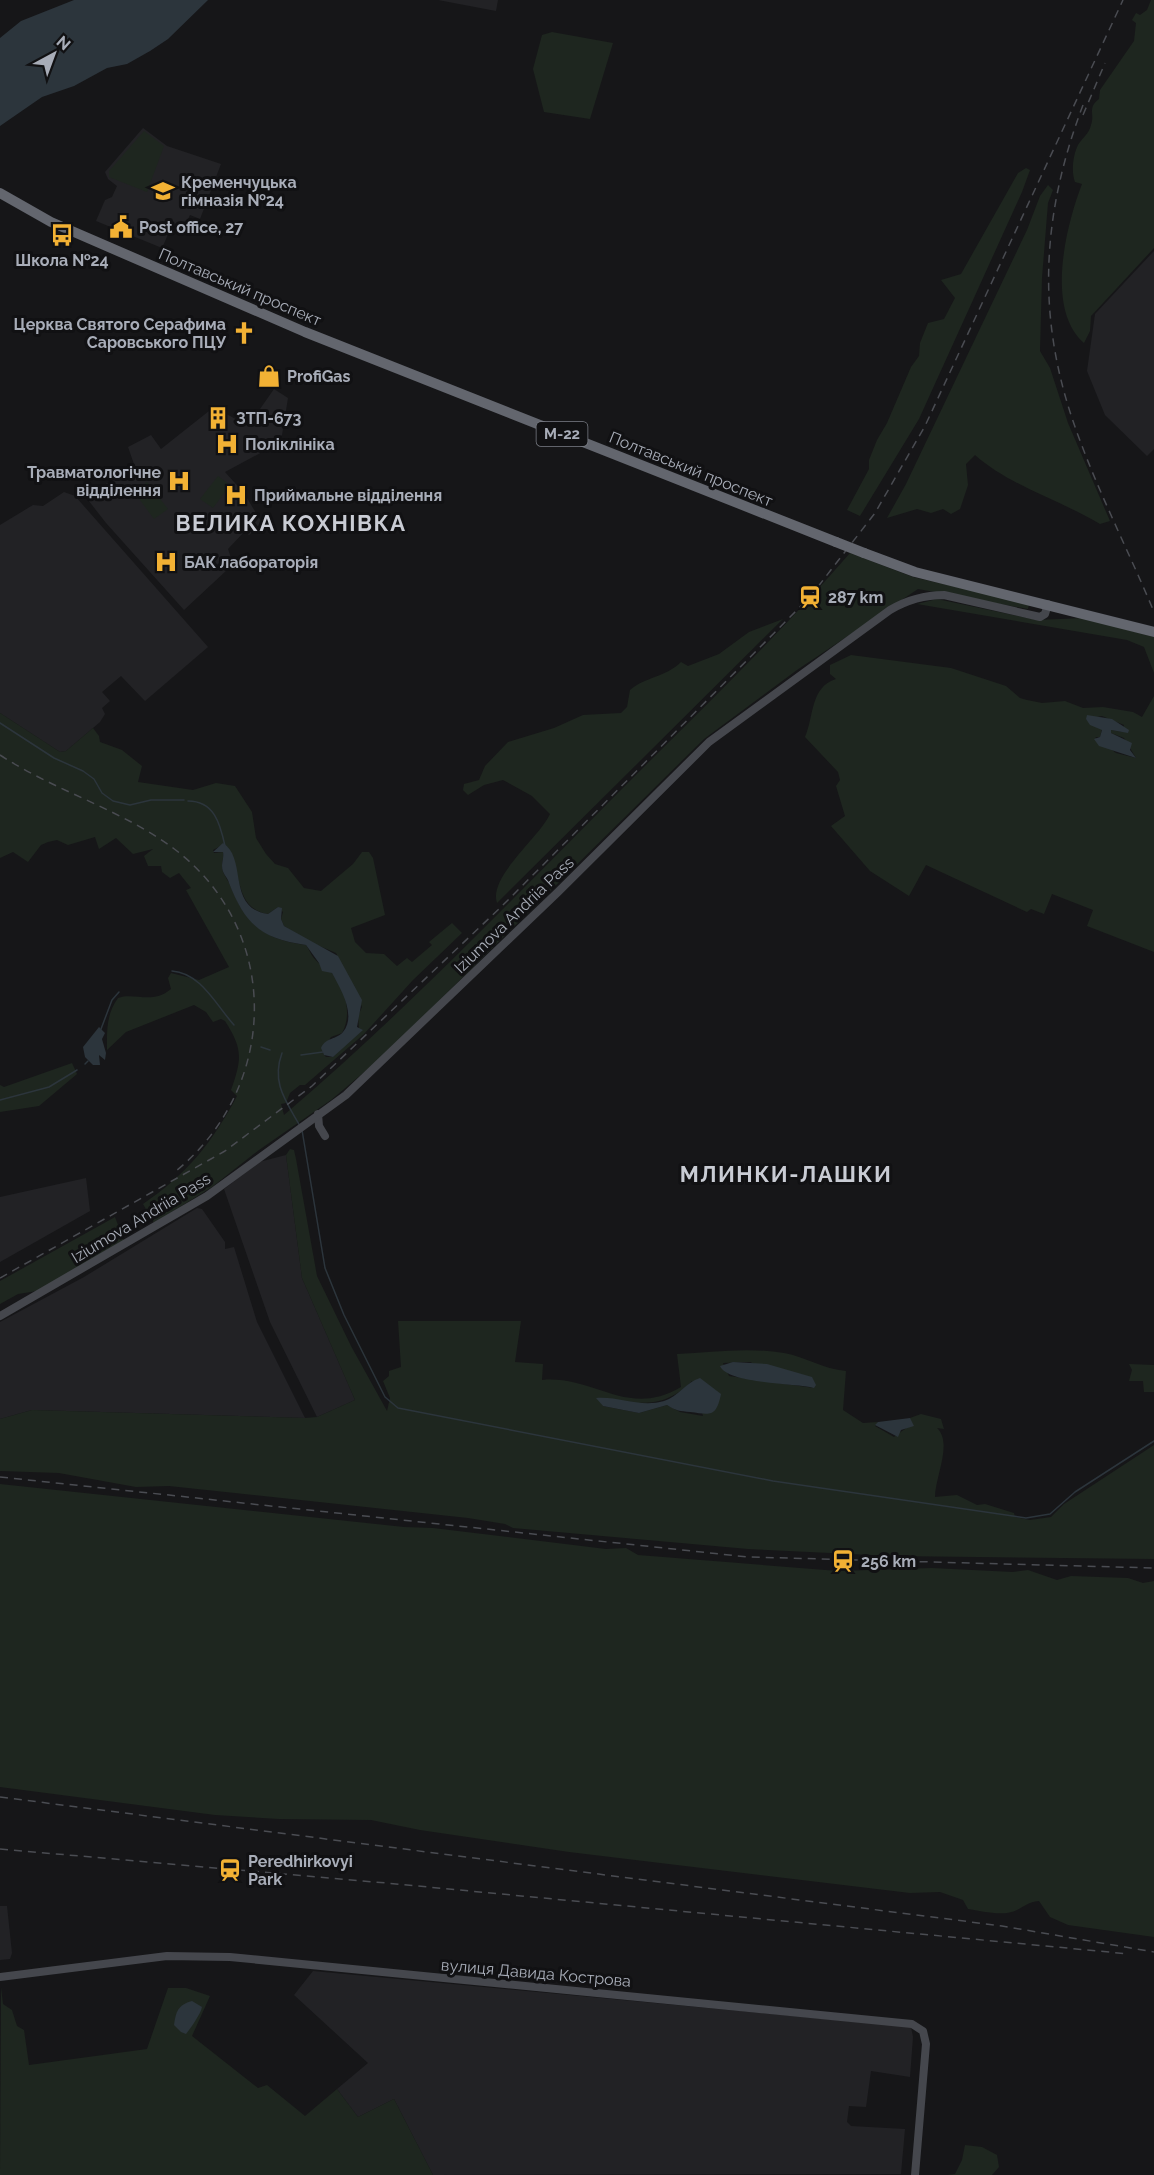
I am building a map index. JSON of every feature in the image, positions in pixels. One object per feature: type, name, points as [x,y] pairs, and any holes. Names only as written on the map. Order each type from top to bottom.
[{"type":"highway","name":"Полтавський проспект","points":[[0,192],[51,222],[305,332],[864,554],[915,572],[1154,632]]},
{"type":"street","name":"Iziumova Andriia Pass","points":[[0,1316],[207,1196],[291,1132],[346,1095],[391,1054],[708,743],[890,610],[904,602],[929,595],[944,595],[1040,618],[1045,614],[1048,604]]},
{"type":"street","points":[[318,1114],[319,1126],[325,1136]]},
{"type":"street","name":"вулиця Давида Кострова","points":[[0,1977],[166,1956],[231,1957],[912,2024],[923,2031],[926,2044],[915,2175]]},
{"type":"shaded area","points":[[74,0],[208,0],[168,39],[150,51],[127,64],[107,68],[74,86],[42,97],[0,126],[0,38],[21,21]]},
{"type":"shaded area","points":[[438,0],[498,0],[496,11]]},
{"type":"shaded area","points":[[1151,0],[1154,0],[1154,248],[1091,316],[1090,331],[1084,343],[1072,328],[1065,310],[1062,289],[1065,244],[1082,184],[1075,182],[1074,158],[1078,145],[1090,128],[1092,108],[1099,99],[1100,90],[1134,41],[1136,23],[1132,20],[1136,13],[1140,15],[1147,10]]},
{"type":"shaded area","points":[[552,32],[613,43],[590,119],[544,112],[533,69],[542,35]]},
{"type":"shaded area","name":"Кременчуцька гімназія №24","points":[[143,128],[167,146],[221,164],[200,219],[190,215],[182,232],[170,230],[162,248],[96,221],[105,200],[112,197],[117,186],[108,179],[105,172]]},
{"type":"shaded area","points":[[144,131],[164,146],[147,192],[109,177],[109,171]]},
{"type":"shaded area","points":[[1026,168],[1030,170],[1022,192],[919,419],[860,516],[847,510],[869,469],[869,460],[877,440],[887,423],[911,367],[919,356],[920,343],[928,323],[944,319],[955,298],[941,280],[961,274],[1018,173]]},
{"type":"shaded area","points":[[1048,185],[1053,190],[1048,203],[1042,278],[1040,351],[1050,368],[1068,423],[1110,521],[1100,524],[1019,484],[975,455],[966,464],[968,485],[960,509],[951,514],[943,509],[931,513],[917,509],[887,518],[906,484],[1027,230],[1040,196]]},
{"type":"shaded area","points":[[1154,251],[1154,449],[1147,456],[1105,415],[1087,371],[1095,314]]},
{"type":"shaded area","points":[[274,389],[288,398],[282,435],[266,450],[225,472],[244,493],[262,523],[249,535],[245,531],[228,549],[234,567],[227,570],[184,610],[106,523],[85,496],[135,467],[128,447],[151,435],[161,449],[214,407],[248,426]]},
{"type":"shaded area","points":[[218,476],[230,485],[213,508],[200,499]]},
{"type":"shaded area","points":[[147,482],[168,509],[154,519],[134,492]]},
{"type":"shaded area","points":[[64,492],[75,496],[208,647],[145,701],[121,676],[102,692],[110,701],[102,708],[105,714],[100,722],[66,751],[60,752],[0,713],[0,525],[33,505],[43,506]]},
{"type":"shaded area","points":[[850,553],[913,577],[1029,604],[1028,609],[918,589],[797,670],[704,739],[381,1058],[331,1100],[259,1150],[212,1187],[154,1223],[143,1204],[173,1181],[197,1156],[218,1128],[237,1096],[231,1090],[239,1062],[238,1047],[225,1021],[221,1019],[213,1022],[206,1012],[194,1005],[126,1032],[107,1050],[109,1017],[118,998],[164,994],[171,989],[168,978],[171,973],[199,980],[229,967],[186,890],[191,888],[179,873],[170,878],[162,872],[161,866],[148,866],[144,856],[153,849],[133,854],[116,838],[99,849],[95,837],[68,845],[57,840],[48,842],[41,845],[28,862],[13,852],[0,858],[0,713],[60,752],[66,751],[93,728],[100,742],[122,750],[142,766],[138,782],[193,790],[216,783],[235,786],[252,812],[256,838],[266,854],[275,864],[288,868],[304,888],[321,891],[353,864],[362,852],[369,852],[373,858],[385,915],[351,928],[355,942],[366,953],[384,954],[397,966],[407,958],[412,962],[432,945],[429,942],[452,923],[462,933],[413,980],[364,1034],[305,1085],[300,1085],[290,1093],[286,1103],[281,1104],[284,1115],[449,963],[731,680]],"holes":[[[224,844],[230,853],[243,895],[248,903],[256,910],[268,914],[278,907],[283,912],[281,919],[284,926],[310,942],[336,953],[362,1007],[358,1016],[359,1029],[333,1057],[326,1057],[322,1052],[331,1037],[342,1033],[345,1026],[347,1011],[342,988],[334,975],[315,960],[306,945],[280,939],[251,921],[243,911],[223,872],[223,852],[214,853],[213,850]]]},
{"type":"shaded area","points":[[937,599],[1037,620],[1083,618],[1154,637],[1154,673],[1144,647],[1127,640],[917,604]]},
{"type":"shaded area","points":[[783,619],[497,903],[496,893],[507,870],[550,814],[532,796],[503,780],[484,785],[468,795],[463,790],[464,784],[479,780],[485,766],[508,742],[554,728],[583,715],[621,713],[627,707],[630,690],[642,682],[669,671],[681,662],[688,666],[719,654],[749,632]]},
{"type":"shaded area","points":[[851,655],[951,668],[1006,686],[1020,698],[1027,700],[1042,703],[1065,701],[1083,708],[1103,707],[1133,712],[1142,717],[1154,696],[1154,952],[1087,926],[1093,910],[1052,894],[1044,914],[1031,909],[1027,912],[926,865],[909,896],[870,871],[831,826],[845,816],[836,786],[840,780],[838,772],[805,737],[817,696],[821,689],[836,679],[830,674],[830,665]],"holes":[[[1102,716],[1124,725],[1122,732],[1111,730],[1111,733],[1124,738],[1136,758],[1116,753],[1095,737],[1100,737],[1102,729],[1086,719]]]},
{"type":"shaded area","points":[[1087,715],[1112,719],[1129,730],[1128,733],[1111,730],[1111,733],[1132,743],[1130,750],[1136,758],[1099,746],[1094,739],[1100,737],[1102,730],[1090,725],[1086,719]]},
{"type":"shaded area","points":[[223,843],[235,860],[242,893],[247,903],[255,910],[268,914],[278,907],[282,908],[281,919],[284,926],[338,956],[362,1000],[357,1027],[363,1030],[333,1057],[324,1055],[321,1048],[323,1044],[340,1035],[347,1025],[348,1010],[339,986],[332,973],[322,971],[306,945],[277,939],[266,934],[249,919],[241,909],[223,871],[223,852],[213,852]]},
{"type":"shaded area","points":[[99,1027],[105,1033],[102,1039],[106,1053],[105,1060],[99,1055],[100,1065],[93,1065],[85,1057],[83,1047]]},
{"type":"shaded area","points":[[72,1063],[77,1074],[39,1106],[0,1112],[0,1085],[4,1087]]},
{"type":"shaded area","points":[[290,1149],[294,1150],[317,1276],[351,1346],[387,1411],[390,1398],[383,1381],[389,1376],[389,1371],[401,1367],[398,1321],[521,1321],[515,1362],[543,1364],[542,1380],[578,1383],[627,1398],[644,1399],[662,1396],[681,1387],[677,1354],[744,1350],[784,1353],[846,1371],[843,1410],[863,1423],[878,1422],[875,1426],[894,1437],[909,1426],[910,1418],[921,1414],[941,1419],[944,1429],[937,1428],[942,1434],[943,1451],[935,1497],[957,1495],[977,1505],[985,1504],[1014,1513],[1015,1517],[1030,1520],[1051,1517],[1064,1504],[1154,1445],[1154,1559],[893,1556],[748,1549],[513,1528],[505,1524],[468,1518],[169,1486],[136,1487],[59,1473],[0,1471],[0,1419],[32,1410],[305,1418],[317,1417],[355,1400],[302,1278],[286,1155]],"holes":[[[750,1362],[814,1388],[729,1376],[723,1363]],[[692,1381],[703,1416],[680,1412],[667,1405],[639,1413],[603,1406],[601,1403],[660,1401],[681,1391]]]},
{"type":"shaded area","points":[[286,1155],[302,1278],[355,1400],[317,1417],[270,1322],[224,1189],[259,1162]]},
{"type":"shaded area","points":[[86,1178],[90,1211],[0,1262],[0,1197]]},
{"type":"shaded area","points":[[197,1208],[202,1209],[225,1242],[225,1249],[234,1247],[257,1322],[305,1418],[32,1410],[0,1419],[0,1322],[84,1277]]},
{"type":"shaded area","points":[[115,1217],[124,1241],[37,1291],[18,1294],[0,1304],[0,1281]]},
{"type":"shaded area","points":[[733,1362],[767,1364],[812,1377],[816,1385],[814,1388],[748,1380],[726,1372],[720,1366]]},
{"type":"shaded area","points":[[1129,1364],[1154,1365],[1154,1392],[1144,1392],[1143,1381],[1129,1381],[1132,1370]]},
{"type":"shaded area","points":[[700,1378],[721,1394],[717,1408],[711,1413],[681,1411],[667,1405],[639,1413],[603,1406],[596,1398],[655,1403],[669,1399]]},
{"type":"shaded area","points":[[910,1418],[914,1426],[901,1430],[898,1437],[875,1425],[878,1422]]},
{"type":"shaded area","points":[[0,1484],[404,1527],[433,1528],[606,1549],[626,1548],[638,1555],[838,1571],[932,1568],[1013,1572],[1028,1570],[1057,1580],[1071,1576],[1128,1578],[1143,1583],[1154,1581],[1154,1937],[1068,1925],[1050,1917],[1039,1901],[1029,1903],[1012,1912],[993,1913],[968,1909],[963,1900],[940,1892],[910,1893],[569,1852],[420,1830],[371,1820],[279,1819],[215,1815],[0,1787]]},
{"type":"shaded area","points":[[0,1906],[7,1906],[12,1953],[10,1959],[0,1960]]},
{"type":"shaded area","points":[[313,1971],[911,2027],[913,2037],[910,2077],[871,2071],[866,2107],[849,2106],[847,2122],[851,2126],[905,2129],[901,2174],[433,2175],[394,2099],[358,2117],[337,2089],[368,2063],[294,1995]]},
{"type":"shaded area","points":[[1,1987],[3,2004],[12,2010],[17,2026],[24,2030],[29,2065],[147,2049],[168,1988],[186,1988],[210,1996],[192,2036],[258,2088],[267,2085],[305,2116],[337,2089],[358,2117],[394,2099],[433,2175],[0,2175]]},
{"type":"shaded area","points":[[192,2001],[202,2007],[186,2034],[174,2025],[177,2012]]},
{"type":"shaded area","points":[[965,2145],[982,2147],[997,2155],[999,2167],[992,2175],[947,2175],[955,2174],[962,2160]]},
{"type":"waterway","points":[[0,723],[54,758],[83,771],[94,779],[102,793],[113,801],[130,805],[151,800],[184,800]]},
{"type":"waterway","points":[[188,801],[197,802],[210,809],[221,829],[225,846]]},
{"type":"waterway","points":[[172,971],[191,977],[200,984],[234,1025]]},
{"type":"waterway","points":[[101,1029],[112,1000],[119,992]]},
{"type":"waterway","points":[[261,1047],[270,1050]]},
{"type":"waterway","points":[[301,1055],[323,1052]]},
{"type":"waterway","points":[[282,1053],[279,1064],[279,1083],[285,1100],[300,1126]]},
{"type":"waterway","points":[[85,1064],[88,1061]]},
{"type":"waterway","points":[[0,1100],[49,1087],[77,1070]]},
{"type":"waterway","points":[[302,1130],[325,1268],[344,1315],[385,1397],[398,1408],[773,1481],[1026,1518],[1050,1514],[1075,1492],[1154,1441]]},
{"type":"railway","points":[[0,1278],[225,1151],[312,1086],[500,908],[810,597],[875,513],[925,426],[1123,0]]},
{"type":"railway","points":[[1083,115],[1105,63]]},
{"type":"railway","points":[[1083,105],[1059,183],[1052,222],[1049,299],[1053,338],[1060,378],[1081,443],[1154,612]]},
{"type":"railway","points":[[0,755],[21,768],[131,822],[173,848],[209,882],[234,921],[249,963],[254,1008],[249,1053],[235,1096],[210,1136],[176,1171]]},
{"type":"railway","points":[[0,1477],[748,1557],[1154,1568]]},
{"type":"railway","points":[[0,1797],[1002,1926],[1154,1952]]},
{"type":"railway","points":[[0,1849],[386,1883],[1129,1954]]},
{"type":"place","name":"Кременчуцька гімназія №24","points":[[163,191]]},
{"type":"place","name":"Post office, 27","points":[[121,227]]},
{"type":"place","name":"Школа №24","points":[[62,235]]},
{"type":"place","name":"Церква Святого Серафима Саровського ПЦУ","points":[[244,333]]},
{"type":"place","name":"ProfiGas","points":[[269,376]]},
{"type":"place","name":"ЗТП-673","points":[[218,418]]},
{"type":"place","name":"Поліклініка","points":[[227,444]]},
{"type":"place","name":"Травматологічне відділення","points":[[179,481]]},
{"type":"place","name":"Приймальне відділення","points":[[236,495]]},
{"type":"place","name":"БАК лабораторія","points":[[166,562]]},
{"type":"place","name":"287 km","points":[[810,597]]},
{"type":"place","name":"256 km","points":[[843,1561]]},
{"type":"place","name":"Peredhirkovyi Park","points":[[230,1870]]},
{"type":"district","name":"ВЕЛИКА КОХНІВКА","points":[[291,523]]},
{"type":"district","name":"МЛИНКИ-ЛАШКИ","points":[[786,1174]]}]
